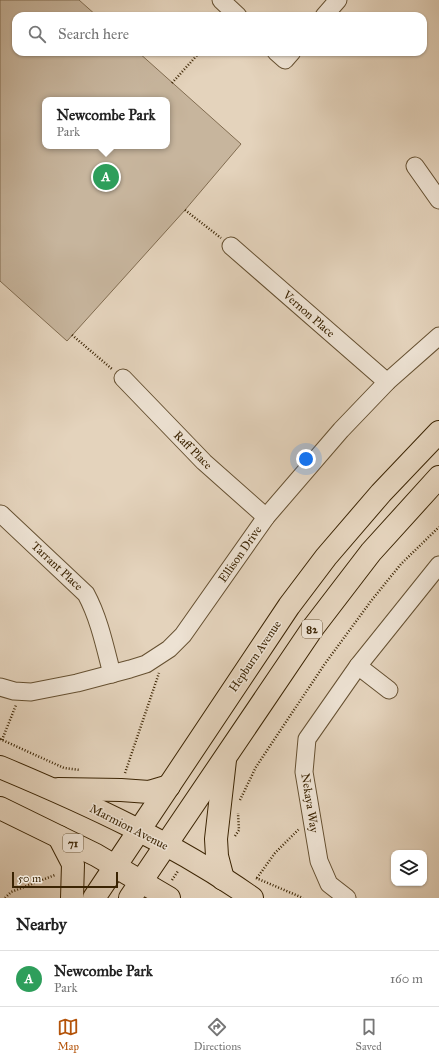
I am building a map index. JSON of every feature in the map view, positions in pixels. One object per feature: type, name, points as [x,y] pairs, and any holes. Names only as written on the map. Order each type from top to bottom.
[{"type":"main road","name":"Hepburn Avenue","points":[[94,898],[289,606],[326,557],[381,493],[439,432]]},
{"type":"main road","name":"82","points":[[136,890],[316,623],[371,552],[439,477]]},
{"type":"main road","points":[[223,879],[217,856],[216,839],[225,760]]},
{"type":"main road","name":"Marmion Avenue","points":[[0,767],[52,789],[139,831],[223,879],[255,888]]},
{"type":"main road","points":[[52,789],[149,792],[169,786]]},
{"type":"main road","name":"71","points":[[0,808],[115,865],[136,890],[169,898]]},
{"type":"main road","points":[[59,837],[73,864],[72,898]]},
{"type":"street","points":[[221,0],[234,12]]},
{"type":"street","points":[[328,12],[338,0]]},
{"type":"street","points":[[280,56],[285,60],[288,56]]},
{"type":"street","points":[[415,166],[439,200]]},
{"type":"street","name":"Vernon Place","points":[[231,246],[387,382]]},
{"type":"street","name":"Ellison Drive","points":[[0,687],[14,691],[31,692],[112,674],[146,664],[169,649],[183,635],[266,517],[341,430],[387,382],[439,336]]},
{"type":"street","name":"Raff Place","points":[[123,378],[204,462],[266,517]]},
{"type":"street","name":"Tarrant Place","points":[[1,514],[86,594],[99,626],[112,674]]},
{"type":"street","name":"Nekaya Way","points":[[347,898],[329,884],[319,861],[304,772],[307,739],[358,666],[439,565]]},
{"type":"street","points":[[358,666],[389,690]]},
{"type":"path","points":[[172,83],[196,56]]},
{"type":"path","points":[[185,210],[231,246]]},
{"type":"path","points":[[72,335],[123,378]]},
{"type":"path","points":[[240,802],[240,796],[256,767],[324,665],[370,601],[401,564],[439,527]]},
{"type":"path","points":[[121,790],[135,740],[160,671]]},
{"type":"path","points":[[0,739],[64,768],[83,771]]},
{"type":"path","points":[[233,838],[239,830],[239,807]]},
{"type":"path","points":[[255,888],[291,836],[301,828],[313,823]]},
{"type":"path","points":[[5,898],[11,892],[53,875],[73,874]]},
{"type":"shaded area","points":[[0,0],[79,0],[92,12],[12,12],[12,56],[142,56],[241,144],[185,210],[67,341],[0,281]]},
{"type":"place","name":"Newcombe Park","points":[[106,177]]}]
